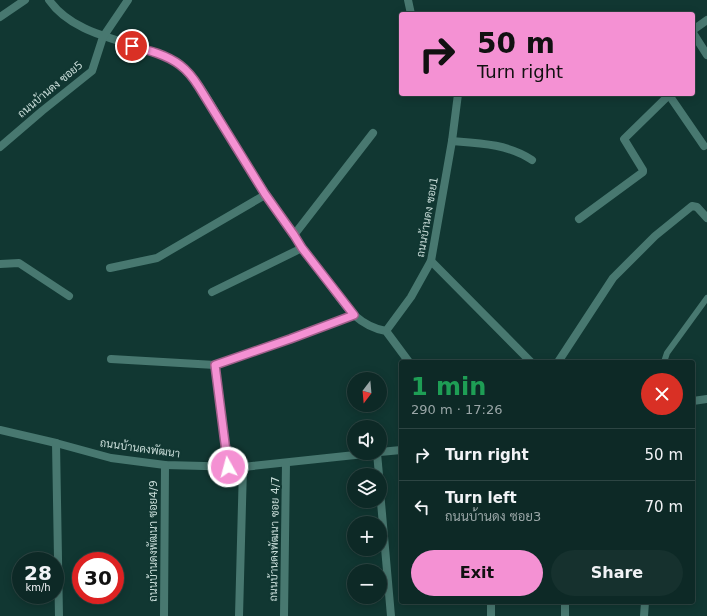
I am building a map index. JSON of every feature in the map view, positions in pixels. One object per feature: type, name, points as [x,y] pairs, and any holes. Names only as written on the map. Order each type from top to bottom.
[{"type":"street","points":[[0,17],[25,0]]},
{"type":"street","points":[[49,0],[55,8],[73,22],[103,37],[147,50],[180,65],[199,87],[265,194],[302,248],[354,315],[370,326],[386,331],[408,360]]},
{"type":"street","name":"ถนนบ้านดง ซอย5","points":[[0,147],[92,71],[103,37],[128,0]]},
{"type":"street","points":[[408,0],[411,12]]},
{"type":"street","points":[[695,29],[707,20]]},
{"type":"street","points":[[695,36],[707,55]]},
{"type":"street","name":"ถนนบ้านดง ซอย1","points":[[386,331],[411,297],[431,261],[452,141],[458,96]]},
{"type":"street","points":[[579,219],[642,172],[643,170],[624,140],[668,96]]},
{"type":"street","points":[[670,96],[704,146]]},
{"type":"street","points":[[294,235],[373,133]]},
{"type":"street","points":[[452,141],[505,148],[519,152],[532,160]]},
{"type":"street","points":[[110,268],[157,258],[265,194]]},
{"type":"street","points":[[559,360],[614,278],[655,236],[692,206],[697,207],[707,218]]},
{"type":"street","points":[[212,292],[302,248]]},
{"type":"street","points":[[431,261],[529,360]]},
{"type":"street","points":[[0,264],[19,263],[69,296]]},
{"type":"street","points":[[111,359],[215,365],[354,315]]},
{"type":"street","points":[[215,365],[228,467]]},
{"type":"street","points":[[695,401],[707,399]]},
{"type":"street","name":"ถนนบ้านดงพัฒนา","points":[[0,430],[111,458],[165,465],[243,467],[347,456]]},
{"type":"street","points":[[56,443],[59,616]]},
{"type":"street","points":[[387,451],[399,450]]},
{"type":"street","name":"ถนนบ้านดงพัฒนา ซอย 4/7","points":[[284,616],[286,463]]},
{"type":"street","name":"ถนนบ้านดงพัฒนา ซอย4/9","points":[[164,616],[165,465]]},
{"type":"street","points":[[239,616],[243,467]]},
{"type":"street","points":[[381,508],[391,616]]},
{"type":"street","points":[[491,604],[491,616]]},
{"type":"street","points":[[565,604],[565,616]]},
{"type":"street","points":[[644,616],[645,604]]},
{"type":"lane","points":[[665,360],[667,353],[707,298]]},
{"type":"route","points":[[132,46],[165,57],[180,65],[191,76],[265,194],[302,248],[354,315],[215,365],[228,467]]}]
